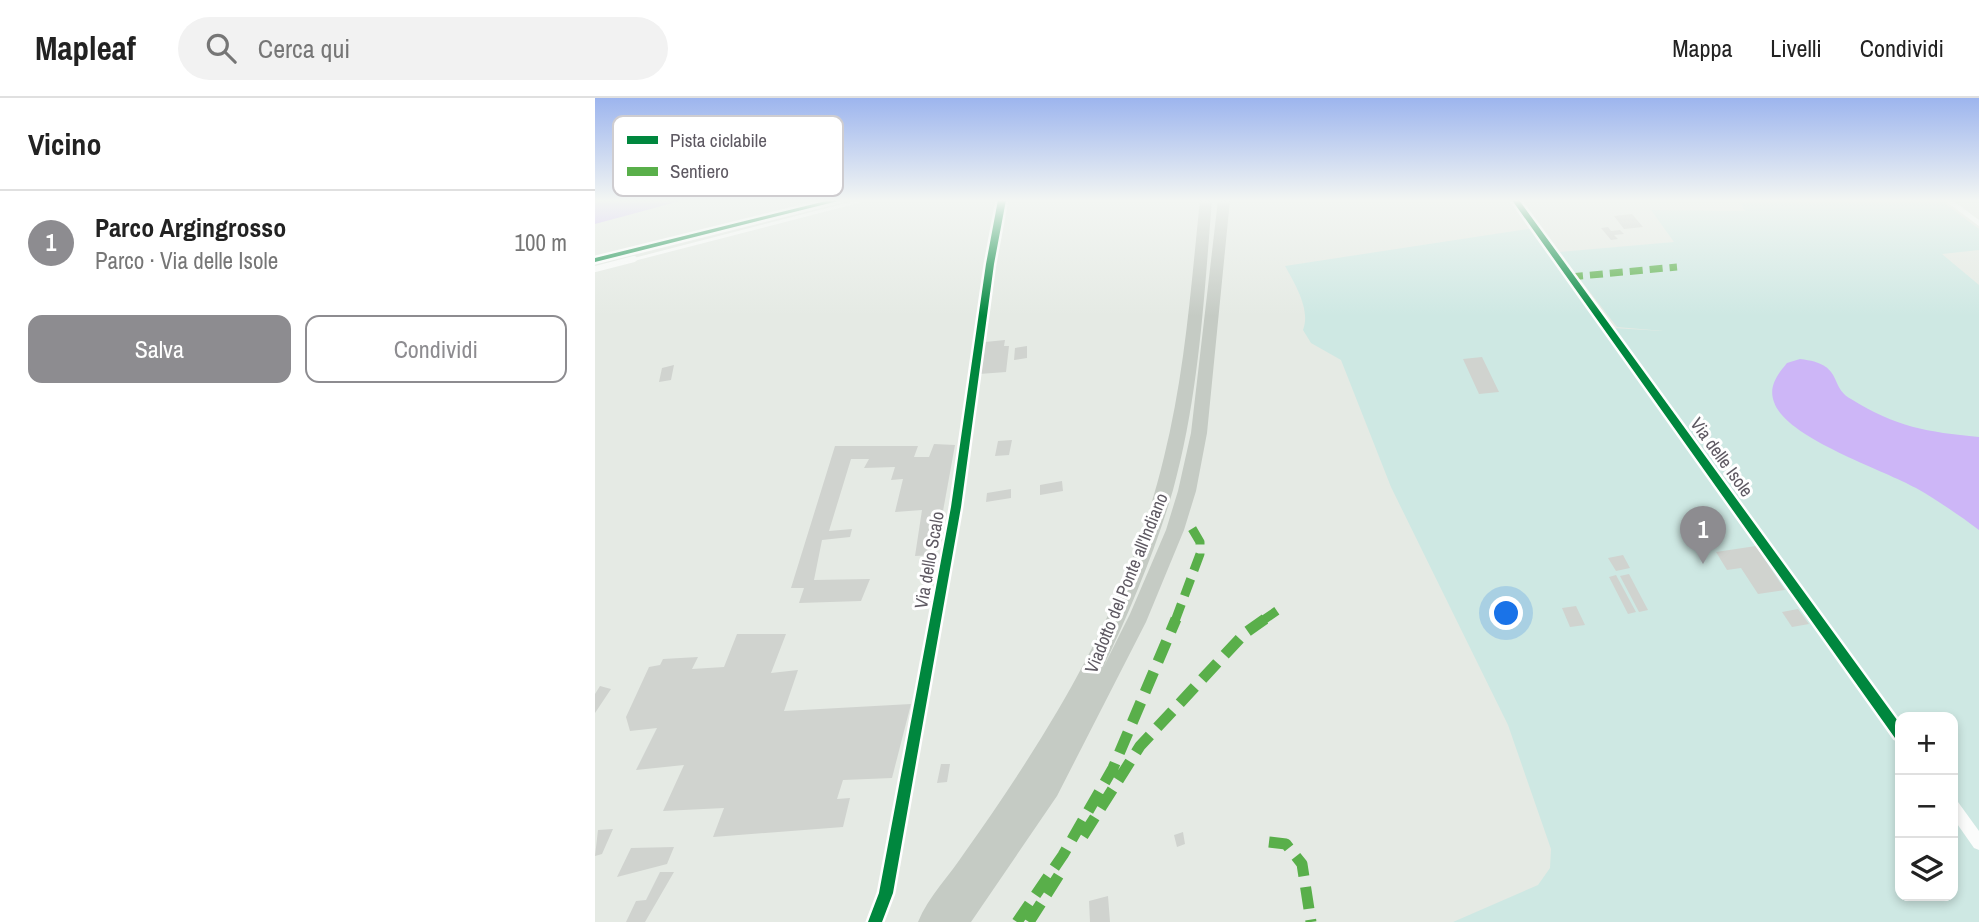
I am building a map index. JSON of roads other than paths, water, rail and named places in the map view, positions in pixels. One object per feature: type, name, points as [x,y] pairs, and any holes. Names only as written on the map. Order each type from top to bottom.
[{"type":"highway","name":"Viadotto del Ponte all'Indiano","points":[[930,922],[1030,779],[1065,718],[1111,628],[1145,546],[1165,489],[1181,409],[1201,238]]},
{"type":"highway","name":"Viadotto del Ponte all'Indiano","points":[[956,922],[1049,788],[1100,695],[1167,550],[1187,491],[1199,433],[1220,238]]},
{"type":"street","points":[[595,270],[718,238]]},
{"type":"street","name":"Via dello Scalo","points":[[875,922],[886,893],[951,534],[996,238]]},
{"type":"street","name":"Via delle Isole","points":[[1543,238],[1895,727]]},
{"type":"street","points":[[1958,814],[1979,843]]},
{"type":"place","name":"Parco Argingrosso","points":[[1703,564]]}]
